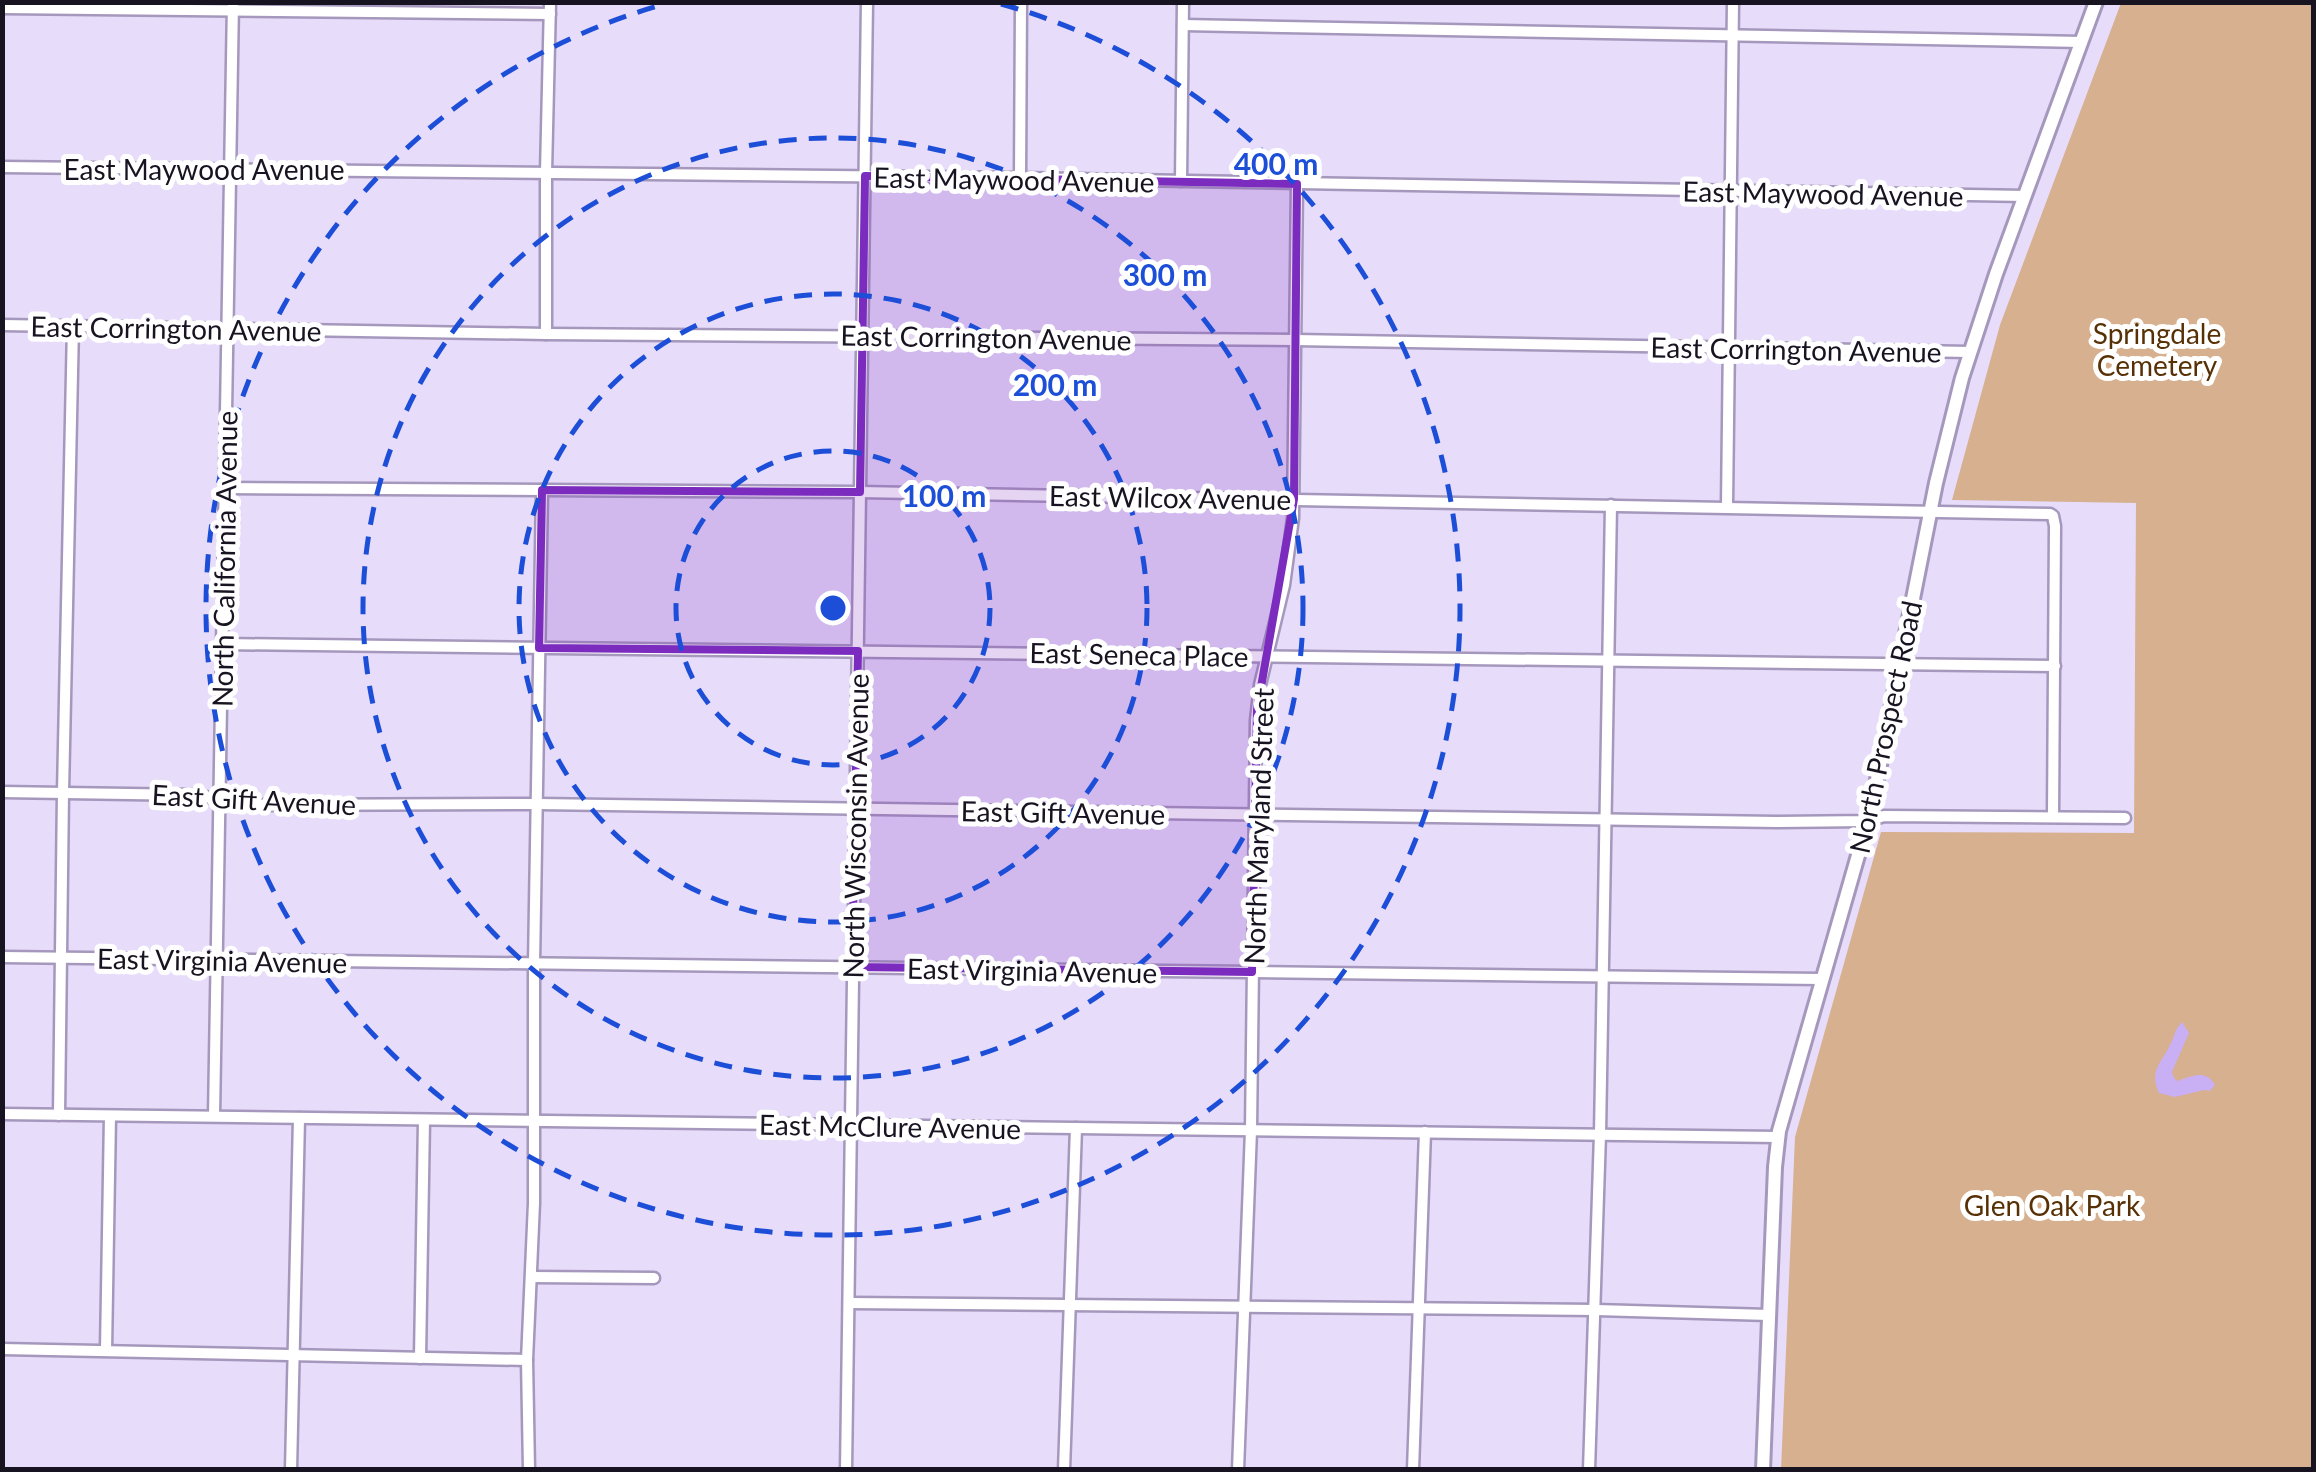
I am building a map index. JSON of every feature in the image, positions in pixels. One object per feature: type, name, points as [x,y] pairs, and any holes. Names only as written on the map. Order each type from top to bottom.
[{"type":"main road","name":"North Prospect Road","points":[[1764,1470],[1778,1137],[1868,821],[1948,430],[1970,352],[2096,2]]},
{"type":"street","name":"North Wisconsin Avenue","points":[[846,1470],[867,2]]},
{"type":"street","points":[[1020,178],[1021,2]]},
{"type":"street","points":[[1180,181],[1183,2]]},
{"type":"street","points":[[1727,506],[1733,2]]},
{"type":"street","name":"North California Avenue","points":[[214,1116],[233,7]]},
{"type":"street","points":[[2,8],[550,8],[546,334]]},
{"type":"street","points":[[1183,25],[2082,42]]},
{"type":"street","name":"East Maywood Avenue","points":[[2,168],[1020,178],[2024,196]]},
{"type":"street","name":"North Maryland Street","points":[[1238,1470],[1251,1130],[1257,710],[1286,577],[1294,499],[1297,184]]},
{"type":"street","name":"East Corrington Avenue","points":[[2,325],[1970,352]]},
{"type":"street","points":[[59,1115],[73,326]]},
{"type":"street","name":"East Wilcox Avenue","points":[[226,488],[860,492],[2045,513],[2053,516],[2055,526],[2055,666]]},
{"type":"street","points":[[528,1470],[526,1360],[534,1203],[542,490]]},
{"type":"street","points":[[1589,1470],[1604,977],[1611,505]]},
{"type":"street","name":"East Seneca Place","points":[[223,644],[2055,666]]},
{"type":"street","points":[[2053,816],[2055,666]]},
{"type":"street","name":"East Gift Avenue","points":[[2,792],[180,794],[258,805],[538,804],[1777,822],[1868,821],[1884,816],[2124,818]]},
{"type":"street","name":"East Virginia Avenue","points":[[2,957],[1822,979]]},
{"type":"street","name":"East McClure Avenue","points":[[2,1114],[1778,1137]]},
{"type":"street","points":[[106,1350],[110,1116]]},
{"type":"street","points":[[291,1470],[298,1118]]},
{"type":"street","points":[[420,1358],[424,1120]]},
{"type":"street","points":[[1064,1470],[1076,1128]]},
{"type":"street","points":[[1413,1470],[1425,1132]]},
{"type":"street","points":[[531,1277],[654,1278]]},
{"type":"street","points":[[848,1303],[1769,1315]]},
{"type":"street","points":[[2,1349],[526,1360]]},
{"type":"highlighted area","points":[[865,176],[1297,184],[1294,499],[1257,710],[1252,972],[852,967],[858,651],[539,648],[542,490],[860,492]]},
{"type":"green space","name":"Glen Oak Park","points":[[2121,3],[2313,3],[2313,1469],[1781,1470],[1795,1137],[1881,832],[2134,833],[2136,503],[1952,500],[2000,325]]},
{"type":"shaded area","points":[[2182,1022],[2189,1033],[2172,1072],[2174,1078],[2178,1081],[2203,1075],[2215,1085],[2210,1091],[2175,1097],[2159,1093],[2156,1073]]},
{"type":"park label","name":"Springdale Cemetery","points":[[2157,349]]}]
